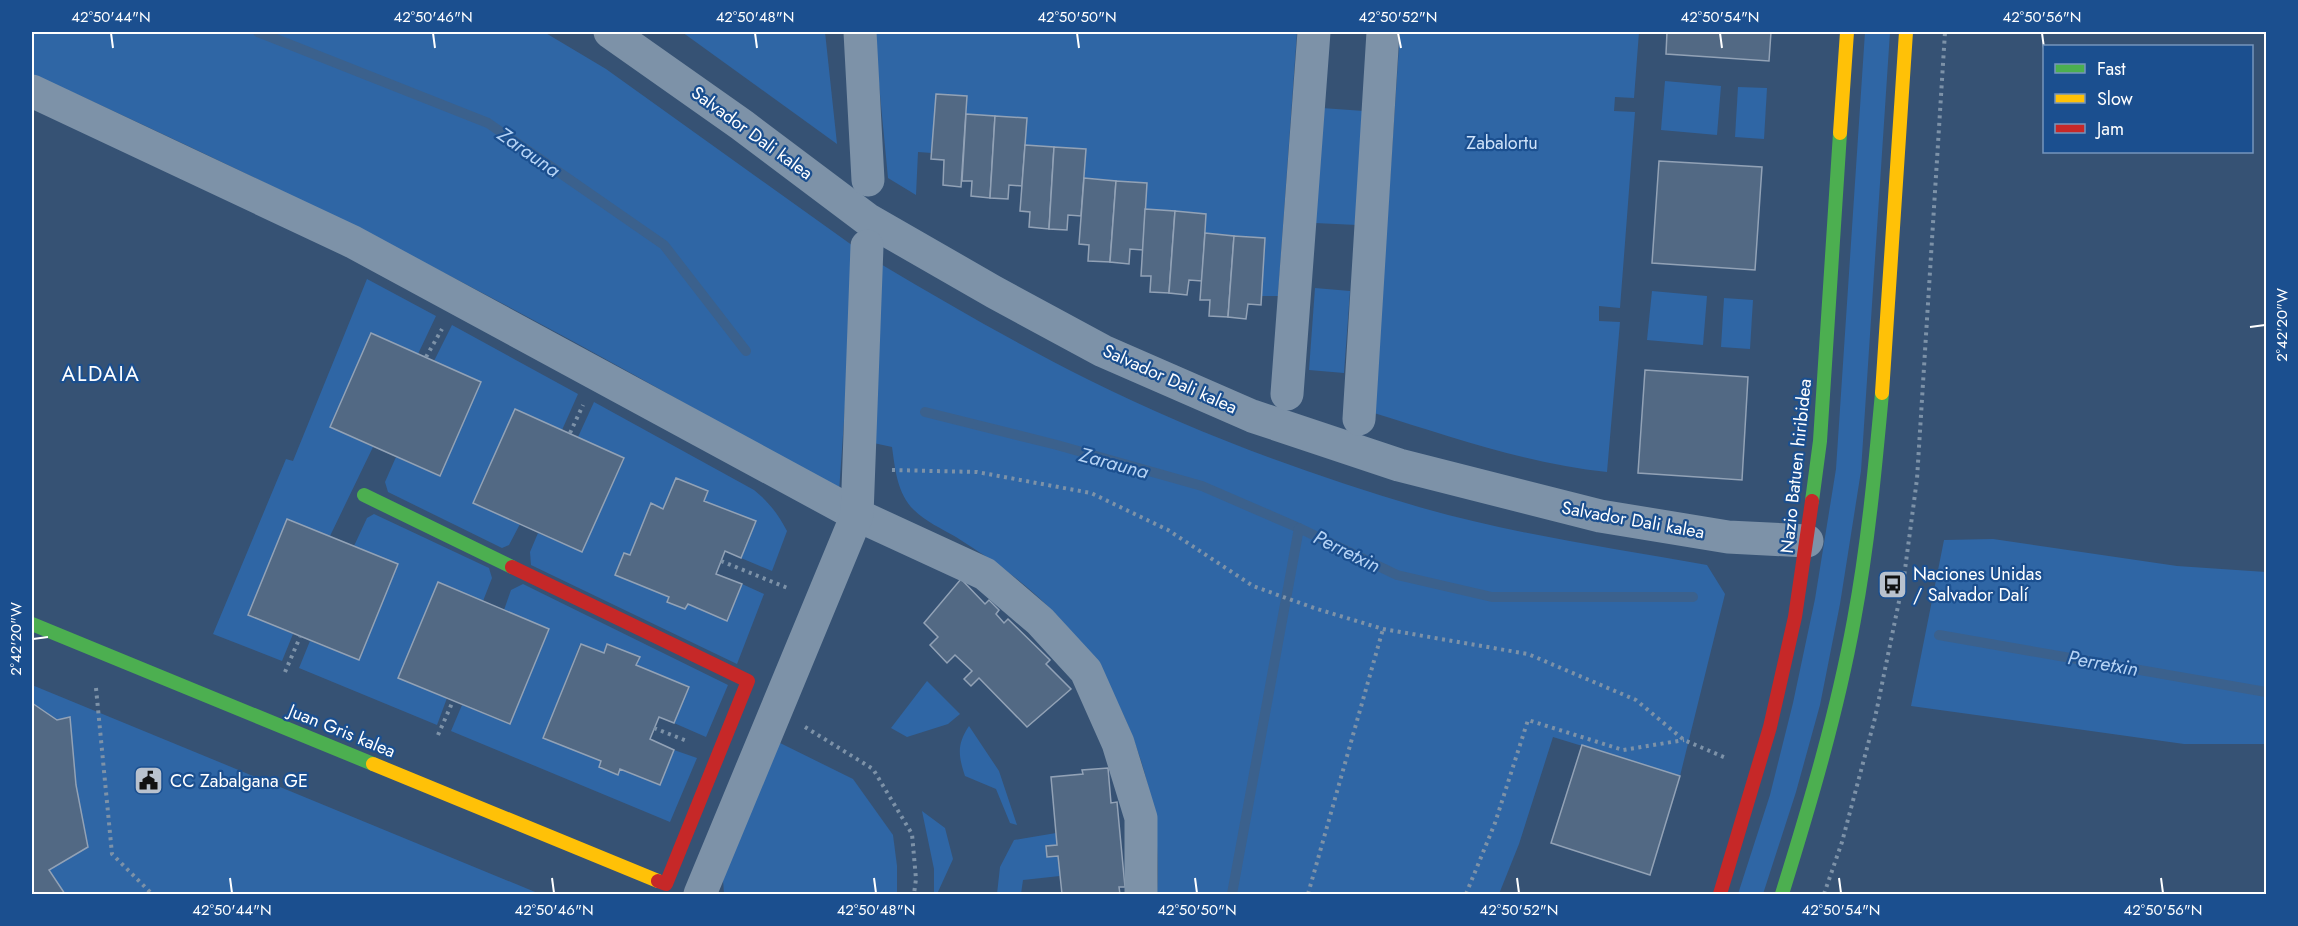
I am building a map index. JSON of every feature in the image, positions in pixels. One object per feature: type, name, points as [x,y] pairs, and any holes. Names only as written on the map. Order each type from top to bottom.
[{"type":"main road","name":"Nazio Batuen hiribidea","points":[[1720,894],[1770,727],[1795,617],[1807,541],[1820,441],[1847,32]]},
{"type":"main road","points":[[1782,894],[1817,779],[1848,650],[1861,580],[1873,496],[1881,408],[1906,32]]},
{"type":"main road","name":"Juan Gris kalea","points":[[32,624],[666,884],[748,681],[364,495]]},
{"type":"street","name":"Salvador Dali kalea","points":[[610,32],[742,125],[867,219],[1103,351],[1241,411],[1399,465],[1577,511],[1728,537],[1807,541]]},
{"type":"street","points":[[860,32],[868,180]]},
{"type":"street","points":[[1287,394],[1314,32]]},
{"type":"street","points":[[1359,419],[1383,32]]},
{"type":"street","points":[[32,91],[353,242],[857,514],[985,574],[1040,621],[1086,671],[1118,743],[1141,818],[1141,894]]},
{"type":"street","points":[[700,894],[857,514],[867,246]]},
{"type":"path","points":[[858,469],[976,472],[1091,493],[1168,530],[1253,586],[1383,629],[1528,654],[1636,700],[1684,740],[1726,758]]},
{"type":"path","points":[[721,561],[821,602]]},
{"type":"path","points":[[1308,894],[1383,629]]},
{"type":"path","points":[[285,672],[300,637]]},
{"type":"path","points":[[96,688],[112,854],[152,894]]},
{"type":"path","points":[[438,735],[453,701]]},
{"type":"path","points":[[776,710],[873,768],[912,834],[916,879],[914,894]]},
{"type":"path","points":[[1466,894],[1495,824],[1528,720],[1623,750],[1684,740]]},
{"type":"green space","points":[[32,32],[544,32],[606,69],[856,248],[839,492],[542,324],[441,271],[238,170],[32,74]]},
{"type":"green space","points":[[682,32],[825,32],[837,144]]},
{"type":"green space","points":[[874,32],[1297,32],[1278,296],[1261,296],[1265,238],[1205,233],[1206,214],[1145,209],[1147,183],[1084,178],[1086,149],[1025,145],[966,114],[967,96],[936,95],[932,153],[918,152],[916,195],[888,178]]},
{"type":"green space","name":"Zabalortu","points":[[1400,32],[1639,32],[1634,98],[1615,97],[1614,111],[1635,112],[1620,308],[1599,306],[1599,321],[1620,322],[1607,472],[1518,456],[1374,413]]},
{"type":"green space","points":[[1865,32],[1890,32],[1861,471],[1840,604],[1820,705],[1796,792],[1763,894],[1738,894],[1770,795],[1793,703],[1815,599],[1836,469]]},
{"type":"green space","points":[[1665,81],[1721,86],[1717,135],[1661,130]]},
{"type":"green space","points":[[1738,87],[1767,88],[1764,139],[1735,137]]},
{"type":"green space","points":[[1322,108],[1364,111],[1357,225],[1315,223]]},
{"type":"green space","points":[[879,263],[1089,380],[1251,451],[1377,494],[1454,517],[1562,540],[1707,565],[1725,594],[1680,776],[1553,737],[1519,844],[1499,894],[1157,894],[1158,853],[1153,812],[1144,771],[1131,732],[1113,694],[1091,658],[1066,626],[1037,596],[1008,572],[914,510],[900,489],[892,447],[869,442]]},
{"type":"green space","points":[[367,279],[436,316],[418,354],[371,333],[330,427],[373,447],[330,536],[287,520],[248,615],[293,634],[282,661],[213,634],[286,459],[293,461]]},
{"type":"green space","points":[[1315,288],[1350,291],[1344,373],[1309,370]]},
{"type":"green space","points":[[1652,291],[1707,296],[1703,345],[1647,340]]},
{"type":"green space","points":[[1724,298],[1753,300],[1750,349],[1721,347]]},
{"type":"green space","points":[[452,325],[578,394],[562,430],[515,409],[473,503],[520,524],[509,545],[502,548],[388,492],[385,482],[396,457],[440,476],[481,382],[434,361]]},
{"type":"green space","points":[[594,402],[754,490],[773,509],[787,531],[772,571],[741,558],[756,521],[704,501],[708,491],[676,478],[663,509],[651,503],[630,555],[623,554],[615,575],[669,597],[667,602],[685,609],[688,604],[727,621],[742,584],[764,594],[737,664],[531,565],[530,552],[538,533],[582,552],[624,459],[578,437]]},
{"type":"green space","points":[[374,514],[489,568],[492,578],[483,601],[438,583],[399,678],[447,698],[437,725],[299,668],[310,641],[359,660],[398,564],[354,546],[367,518]]},
{"type":"green space","points":[[1993,539],[2177,566],[2266,572],[2266,744],[2184,744],[1911,706],[1944,540]]},
{"type":"green space","points":[[523,584],[728,685],[706,737],[674,723],[688,686],[636,665],[640,657],[608,644],[604,653],[580,644],[543,738],[601,761],[618,774],[620,769],[659,785],[674,750],[697,758],[670,822],[451,731],[462,705],[510,724],[549,629],[504,610],[511,590]]},
{"type":"green space","points":[[927,681],[960,714],[948,724],[907,737],[891,728]]},
{"type":"green space","name":"CC Zabalgana GE","points":[[32,685],[540,894],[32,894]]},
{"type":"green space","points":[[969,726],[999,771],[1017,825],[1010,823],[996,789],[965,776],[960,750],[962,738]]},
{"type":"green space","points":[[774,740],[853,779],[893,835],[897,866],[897,894],[724,894],[723,880]]},
{"type":"green space","points":[[922,811],[945,828],[953,859],[937,894],[934,894],[934,869]]},
{"type":"green space","points":[[1056,833],[1057,845],[1046,846],[1048,856],[1058,856],[1060,876],[1023,880],[1021,894],[997,894],[1000,867],[1014,840]]},
{"type":"building","points":[[1667,32],[1771,32],[1769,61],[1666,54]]},
{"type":"building","points":[[936,94],[967,96],[961,187],[943,185],[944,160],[931,159]]},
{"type":"building","points":[[966,114],[995,116],[990,198],[971,196],[972,181],[962,181]]},
{"type":"building","points":[[995,116],[1027,118],[1022,186],[1009,185],[1008,199],[990,198]]},
{"type":"building","points":[[1025,145],[1054,147],[1049,229],[1029,227],[1030,212],[1020,211]]},
{"type":"building","points":[[1054,147],[1086,149],[1081,216],[1068,215],[1067,230],[1049,229]]},
{"type":"building","points":[[1659,161],[1762,167],[1755,270],[1652,263]]},
{"type":"building","points":[[1084,178],[1116,181],[1110,262],[1088,261],[1089,245],[1079,244]]},
{"type":"building","points":[[1116,181],[1147,183],[1143,250],[1130,249],[1129,264],[1110,262]]},
{"type":"building","points":[[1145,209],[1175,211],[1169,293],[1150,292],[1151,276],[1141,276]]},
{"type":"building","points":[[1175,211],[1206,214],[1202,281],[1189,280],[1187,295],[1169,293]]},
{"type":"building","points":[[1205,233],[1234,236],[1228,317],[1209,316],[1210,300],[1200,300]]},
{"type":"building","points":[[1234,236],[1265,238],[1261,305],[1248,304],[1246,319],[1228,317]]},
{"type":"building","points":[[371,333],[481,382],[440,476],[330,427]]},
{"type":"building","points":[[1645,370],[1748,377],[1742,480],[1638,473]]},
{"type":"building","points":[[515,409],[624,458],[582,552],[473,503]]},
{"type":"building","points":[[676,478],[708,491],[704,501],[756,521],[741,558],[725,551],[716,574],[742,584],[727,621],[688,604],[685,609],[667,602],[669,597],[615,575],[624,553],[630,555],[651,503],[663,509]]},
{"type":"building","points":[[287,519],[398,564],[359,660],[248,615]]},
{"type":"building","points":[[961,579],[985,604],[989,600],[999,610],[996,614],[1004,623],[1008,619],[1050,660],[1046,664],[1071,689],[1027,727],[979,678],[971,686],[964,679],[972,671],[955,655],[947,663],[930,645],[938,637],[924,623]]},
{"type":"building","points":[[438,582],[549,629],[510,724],[398,678]]},
{"type":"building","points":[[581,644],[604,653],[607,644],[640,657],[636,665],[689,687],[674,723],[659,717],[650,739],[674,750],[660,785],[620,769],[618,775],[599,767],[601,761],[543,738]]},
{"type":"building","points":[[32,703],[57,720],[70,717],[76,785],[88,847],[49,870],[65,894],[32,894]]},
{"type":"building","points":[[1582,745],[1680,776],[1650,875],[1551,843]]},
{"type":"building","points":[[1108,768],[1111,803],[1117,802],[1125,887],[1119,887],[1120,894],[1062,894],[1058,856],[1047,857],[1046,846],[1057,845],[1051,777],[1083,774],[1082,770]]},
{"type":"waterway","name":"Zarauna","points":[[258,32],[488,123],[664,245],[746,351]]},
{"type":"waterway","name":"Zarauna","points":[[925,412],[1057,445],[1202,486],[1299,528]]},
{"type":"waterway","name":"Perretxin","points":[[1232,894],[1299,528],[1397,575],[1492,597],[1693,597]]},
{"type":"waterway","name":"Perretxin","points":[[1939,635],[2266,692]]},
{"type":"traffic: fast","points":[[1812,501],[1820,441],[1840,133]]},
{"type":"traffic: fast","points":[[1782,894],[1822,758],[1847,655],[1867,535],[1882,393]]},
{"type":"traffic: fast","points":[[364,495],[512,567]]},
{"type":"traffic: fast","points":[[32,624],[373,764]]},
{"type":"traffic: slow","points":[[1840,133],[1847,32]]},
{"type":"traffic: slow","points":[[1882,393],[1906,32]]},
{"type":"traffic: slow","points":[[373,764],[658,881]]},
{"type":"traffic: jam","points":[[1720,894],[1770,727],[1795,617],[1812,501]]},
{"type":"traffic: jam","points":[[512,567],[748,681],[666,884],[658,881]]},
{"type":"place","name":"Naciones Unidas / Salvador Dalí","points":[[1892,584]]},
{"type":"place","name":"CC Zabalgana GE","points":[[149,781]]},
{"type":"district","name":"ALDAIA","points":[[101,374]]}]
